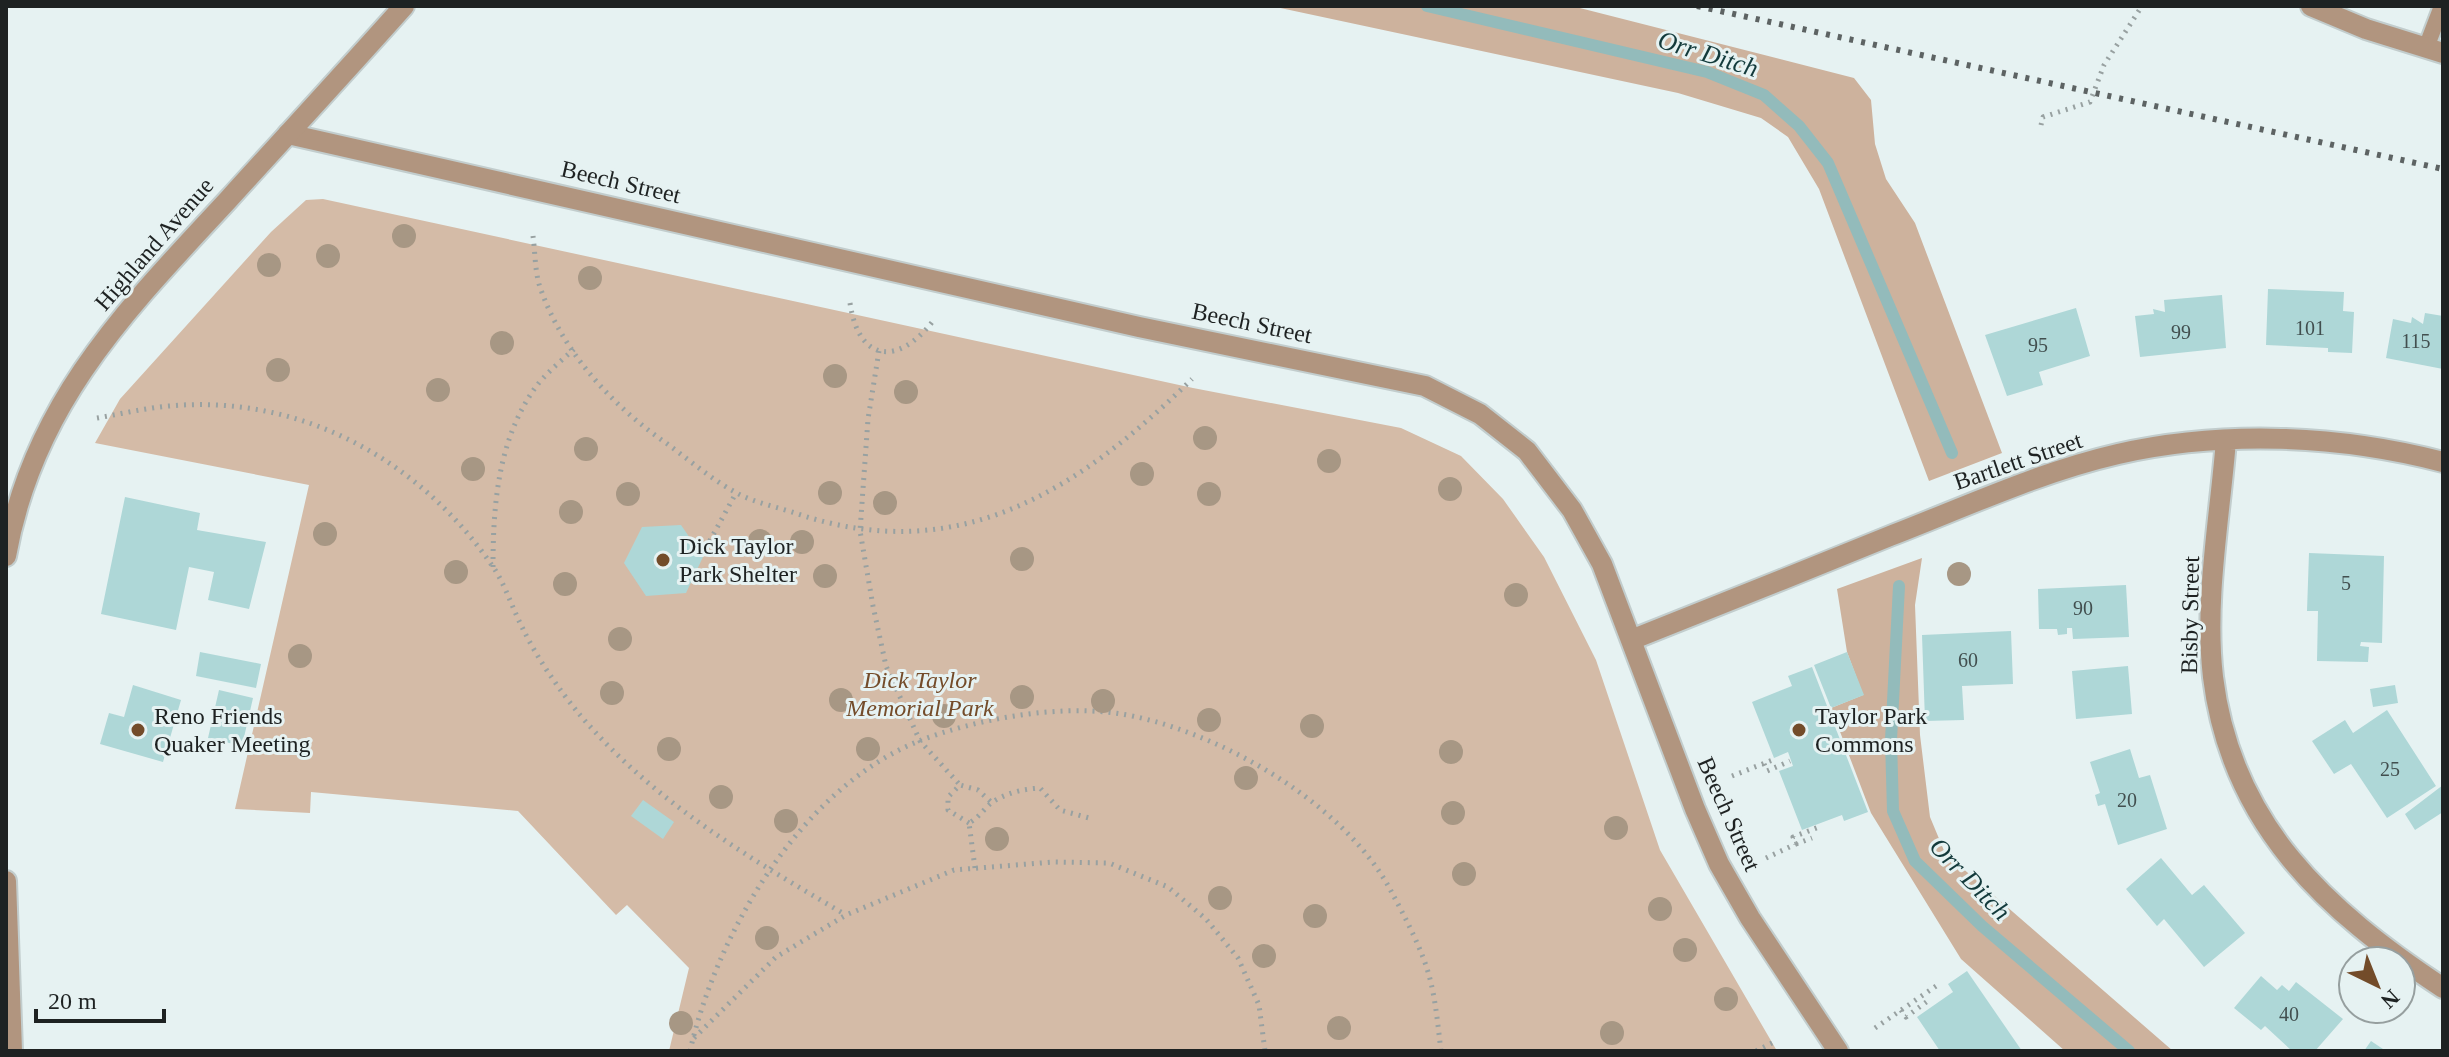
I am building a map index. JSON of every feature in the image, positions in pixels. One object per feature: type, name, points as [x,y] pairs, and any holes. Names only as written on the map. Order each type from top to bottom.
[{"type":"street","name":"Highland Avenue","points":[[6,556],[21,494],[55,410],[132,304],[404,6]]},
{"type":"street","points":[[2311,6],[2435,51]]},
{"type":"street","name":"Beech Street","points":[[288,134],[1139,327],[1425,386],[1480,414],[1527,451],[1572,510],[1602,564],[1719,864],[1750,918],[1838,1051]]},
{"type":"street","name":"Bartlett Street","points":[[1631,640],[2025,482],[2118,454],[2226,440],[2334,442],[2443,462]]},
{"type":"street","name":"Bisby Street","points":[[2226,440],[2212,626],[2213,676],[2227,747],[2252,808],[2294,865],[2355,922],[2443,988]]},
{"type":"street","points":[[6,881],[12,1051]]},
{"type":"lane","points":[[2435,51],[2442,6]]},
{"type":"path","points":[[2041,125],[2043,117],[2090,102],[2104,65],[2142,6]]},
{"type":"path","points":[[533,236],[539,283],[574,349],[593,381],[644,428],[736,493],[860,531],[918,533],[980,520],[1038,500],[1151,420],[1192,379]]},
{"type":"path","points":[[850,303],[853,323],[863,340],[879,351],[895,351],[915,344],[933,321]]},
{"type":"path","points":[[493,567],[499,478],[514,422],[536,386],[574,349]]},
{"type":"path","points":[[879,351],[868,419],[860,531],[886,666],[920,741],[960,785],[978,790],[991,802]]},
{"type":"path","points":[[97,418],[170,405],[226,407],[296,419],[360,443],[422,484],[493,567],[525,634],[579,714],[638,775],[691,818],[846,915]]},
{"type":"path","points":[[702,555],[736,493]]},
{"type":"path","points":[[690,1051],[701,1005],[732,932],[769,869],[832,799],[888,757],[920,741],[1050,710],[1116,713],[1189,733],[1268,770],[1333,816],[1390,888],[1430,977],[1441,1051]]},
{"type":"path","points":[[1732,776],[1775,759]]},
{"type":"path","points":[[1764,764],[1767,771],[1790,761]]},
{"type":"path","points":[[960,785],[948,797],[948,810],[969,823]]},
{"type":"path","points":[[969,823],[982,816],[991,802],[1018,790],[1040,788],[1060,810],[1089,818]]},
{"type":"path","points":[[969,823],[975,868]]},
{"type":"path","points":[[1796,844],[1793,837],[1819,827]]},
{"type":"path","points":[[1766,858],[1812,838]]},
{"type":"path","points":[[693,1038],[776,957],[846,915],[954,870],[1053,862],[1109,863],[1168,887],[1206,919],[1238,958],[1259,1005],[1265,1051]]},
{"type":"path","points":[[1875,1028],[1939,984]]},
{"type":"path","points":[[1901,1010],[1906,1017],[1929,1000]]},
{"type":"path","points":[[1756,1051],[1774,1042]]},
{"type":"green space","name":"Dick Taylor Memorial Park","points":[[323,199],[1193,388],[1401,428],[1461,456],[1503,499],[1544,557],[1596,660],[1660,850],[1777,1051],[669,1051],[689,968],[627,905],[616,915],[518,811],[311,792],[310,813],[235,809],[309,485],[95,443],[120,399],[271,232],[306,200]]},
{"type":"shaded area","points":[[1271,6],[1572,6],[1854,78],[1871,100],[1875,144],[1886,179],[1915,223],[2002,453],[1929,481],[1819,189],[1788,137],[1761,118],[1678,93]]},
{"type":"shaded area","points":[[1922,558],[1915,605],[1920,735],[1930,817],[1945,853],[2173,1051],[2065,1051],[1961,959],[1871,813],[1831,708],[1863,695],[1847,652],[1837,589]]},
{"type":"building","points":[[2268,289],[2344,292],[2343,311],[2354,312],[2352,353],[2328,352],[2328,348],[2266,345]]},
{"type":"building","points":[[2222,295],[2226,348],[2140,357],[2135,316],[2154,314],[2153,309],[2165,312],[2164,300]]},
{"type":"building","points":[[2076,308],[2090,356],[2039,372],[2043,385],[2007,396],[1985,335]]},
{"type":"building","points":[[2425,313],[2443,316],[2443,369],[2386,358],[2393,319],[2411,323],[2412,317],[2423,324]]},
{"type":"building","points":[[125,497],[200,513],[197,530],[266,542],[249,609],[208,600],[214,572],[189,567],[176,630],[101,614]]},
{"type":"building","name":"Dick Taylor Park Shelter","points":[[681,525],[703,557],[686,593],[646,596],[624,563],[642,527]]},
{"type":"building","points":[[2309,553],[2384,556],[2382,643],[2361,642],[2360,646],[2369,647],[2368,662],[2317,661],[2318,611],[2307,611]]},
{"type":"building","points":[[2126,585],[2129,637],[2073,639],[2072,628],[2067,628],[2067,634],[2058,635],[2057,629],[2039,629],[2038,589]]},
{"type":"building","points":[[2011,631],[2013,684],[1962,686],[1964,720],[1925,721],[1922,635]]},
{"type":"building","points":[[200,652],[261,664],[256,688],[196,676]]},
{"type":"building","points":[[1847,652],[1864,695],[1831,708],[1814,665]]},
{"type":"building","points":[[2128,666],[2132,714],[2076,719],[2072,671]]},
{"type":"building","name":"Taylor Park Commons","points":[[1812,667],[1868,812],[1844,821],[1842,815],[1802,830],[1779,771],[1793,766],[1788,752],[1774,758],[1752,702],[1792,686],[1788,676]]},
{"type":"building","name":"Reno Friends Quaker Meeting","points":[[133,685],[181,700],[163,762],[100,744],[109,713],[124,717]]},
{"type":"building","points":[[2395,685],[2398,703],[2373,707],[2370,689]]},
{"type":"building","points":[[219,690],[253,698],[242,746],[208,738]]},
{"type":"building","points":[[2387,710],[2436,786],[2387,818],[2351,764],[2334,774],[2312,741],[2345,720],[2353,733]]},
{"type":"building","points":[[2130,749],[2139,778],[2150,775],[2167,829],[2118,845],[2105,804],[2098,806],[2095,795],[2100,793],[2090,762]]},
{"type":"building","points":[[2443,785],[2443,812],[2415,830],[2405,814]]},
{"type":"building","points":[[643,800],[674,822],[663,839],[631,816]]},
{"type":"building","points":[[2161,858],[2192,895],[2204,885],[2245,933],[2204,967],[2164,919],[2157,926],[2126,889]]},
{"type":"building","points":[[1967,971],[2022,1051],[1940,1051],[1917,1017],[1953,992],[1948,984]]},
{"type":"building","points":[[2261,976],[2277,990],[2282,985],[2289,991],[2296,982],[2337,1014],[2338,1025],[2315,1051],[2292,1051],[2265,1026],[2261,1030],[2234,1008]]},
{"type":"building","points":[[2371,1041],[2386,1051],[2364,1051]]},
{"type":"waterway","name":"Orr Ditch","points":[[1427,6],[1707,72],[1764,95],[1799,126],[1828,163],[1952,453]]},
{"type":"waterway","name":"Orr Ditch","points":[[1899,586],[1891,740],[1893,811],[1915,861],[1982,926],[2129,1051]]},
{"type":"railway","points":[[1697,6],[2443,169]]},
{"type":"place","name":"Dick Taylor Park Shelter","points":[[663,560]]},
{"type":"place","name":"Reno Friends Quaker Meeting","points":[[138,730]]},
{"type":"place","name":"Taylor Park Commons","points":[[1799,730]]}]
